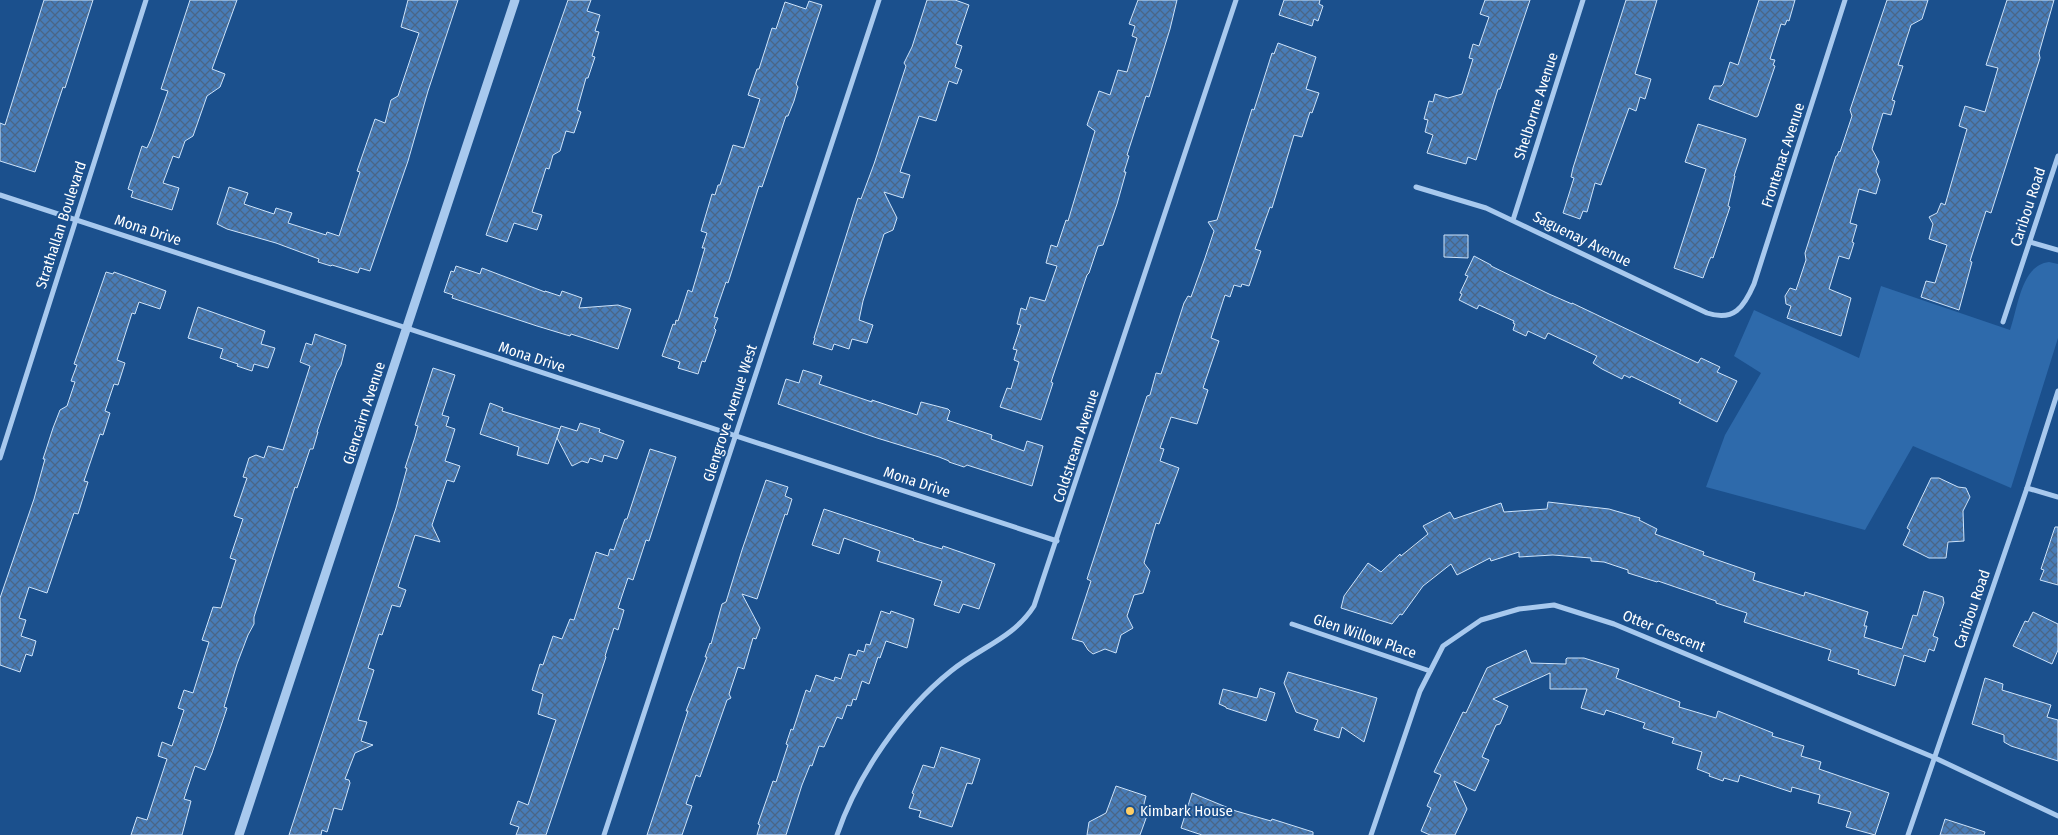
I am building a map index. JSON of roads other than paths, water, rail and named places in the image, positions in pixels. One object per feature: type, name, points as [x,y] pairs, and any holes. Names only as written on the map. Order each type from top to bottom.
[{"type":"street","name":"Strathallan Boulevard","points":[[0,458],[146,0]]},
{"type":"street","name":"Glencairn Avenue","points":[[239,835],[515,0]]},
{"type":"street","name":"Glengrove Avenue West","points":[[604,835],[879,0]]},
{"type":"street","name":"Coldstream Avenue","points":[[838,835],[856,791],[880,751],[924,695],[952,670],[1016,629],[1030,614],[1038,598],[1236,0]]},
{"type":"street","name":"Shelborne Avenue","points":[[1513,220],[1583,0]]},
{"type":"street","name":"Frontenac Avenue","points":[[1735,313],[1749,296],[1754,284],[1845,0]]},
{"type":"street","name":"Caribou Road","points":[[2003,322],[2058,156]]},
{"type":"street","name":"Saguenay Avenue","points":[[1416,187],[1486,208],[1707,313],[1718,317],[1735,313]]},
{"type":"street","name":"Mona Drive","points":[[0,194],[406,329],[1057,541]]},
{"type":"street","points":[[2030,242],[2058,250]]},
{"type":"street","name":"Caribou Road","points":[[1908,835],[2027,488],[2058,391]]},
{"type":"street","points":[[2027,488],[2058,497]]},
{"type":"street","name":"Otter Crescent","points":[[1371,835],[1420,691],[1443,646],[1481,620],[1519,608],[1554,605],[1614,624],[1934,757],[2058,816]]},
{"type":"street","name":"Glen Willow Place","points":[[1292,624],[1430,671]]},
{"type":"place","name":"Kimbark House","points":[[1130,811]]}]
